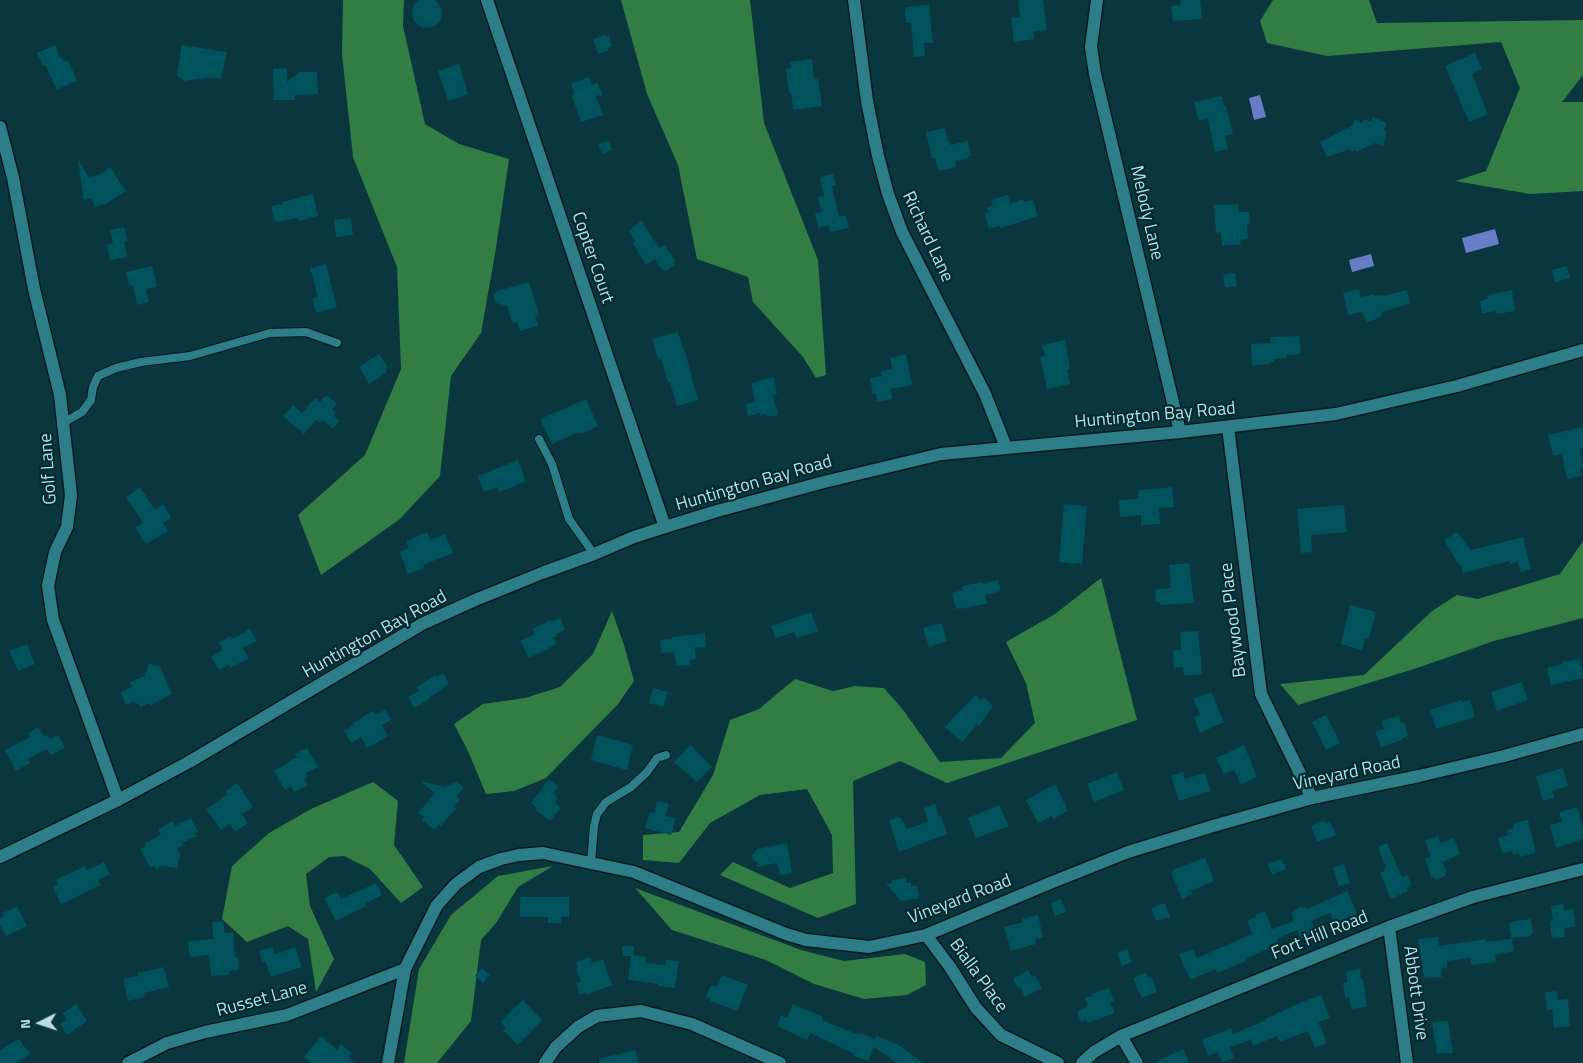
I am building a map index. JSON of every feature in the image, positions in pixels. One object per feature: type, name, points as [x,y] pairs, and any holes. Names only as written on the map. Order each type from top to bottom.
[{"type":"street","name":"Copter Court","points":[[487,0],[665,527]]},
{"type":"street","name":"Richard Lane","points":[[854,0],[867,101],[888,194],[902,232],[985,394],[1006,447]]},
{"type":"street","name":"Melody Lane","points":[[1097,0],[1091,47],[1095,74],[1180,432]]},
{"type":"street","name":"Golf Lane","points":[[0,128],[13,178],[34,289],[60,395],[71,495],[67,526],[55,552],[48,586],[53,620],[118,800]]},
{"type":"street","name":"Huntington Bay Road","points":[[0,857],[118,800],[189,762],[422,624],[508,586],[634,537],[665,527],[824,482],[941,454],[1180,432],[1336,414],[1457,386],[1583,350]]},
{"type":"street","name":"Baywood Place","points":[[1228,427],[1261,694],[1312,798]]},
{"type":"street","name":"Vineyard Road","points":[[388,1063],[405,969],[437,905],[456,884],[479,867],[510,857],[542,853],[634,872],[786,934],[806,940],[870,947],[926,935],[1128,852],[1312,798],[1504,756],[1583,734]]},
{"type":"street","name":"Fort Hill Road","points":[[1082,1063],[1094,1052],[1121,1036],[1389,927],[1473,897],[1583,869]]},
{"type":"street","name":"Abbott Drive","points":[[1389,927],[1407,1063]]},
{"type":"street","name":"Bialla Place","points":[[926,935],[950,967],[976,1008],[1001,1035],[1058,1063]]},
{"type":"street","name":"Russet Lane","points":[[128,1063],[167,1043],[205,1032],[287,1015],[405,969]]},
{"type":"street","points":[[545,1063],[556,1047],[578,1027],[598,1016],[641,1011],[692,1024],[780,1063]]},
{"type":"street","points":[[1121,1036],[1137,1063]]},
{"type":"lane","points":[[63,422],[82,412],[91,400],[98,376],[116,368],[141,362],[190,356],[270,333],[306,332],[337,343]]},
{"type":"lane","points":[[539,439],[552,464],[568,519],[594,554]]},
{"type":"lane","points":[[591,863],[594,826],[598,814],[606,802],[631,787],[647,772],[657,758],[666,755]]},
{"type":"green space","points":[[343,0],[404,0],[403,26],[425,124],[459,144],[509,159],[481,333],[451,376],[440,476],[400,519],[321,575],[298,515],[365,455],[401,369],[397,267],[353,157],[342,54]]},
{"type":"green space","points":[[621,0],[750,0],[764,123],[818,260],[826,375],[816,378],[803,357],[753,302],[748,277],[697,259],[678,165],[647,94]]},
{"type":"green space","points":[[1273,0],[1369,0],[1377,23],[1583,20],[1583,75],[1562,102],[1583,102],[1583,191],[1530,194],[1455,181],[1486,171],[1520,88],[1501,42],[1327,56],[1267,43],[1260,21]]},
{"type":"green space","points":[[1583,541],[1583,618],[1494,641],[1420,667],[1298,705],[1280,684],[1364,675],[1432,611],[1457,595],[1478,599],[1560,574]]},
{"type":"green space","points":[[1101,578],[1137,720],[947,783],[900,761],[853,781],[856,904],[818,918],[720,875],[733,862],[790,888],[833,873],[832,835],[807,789],[760,795],[710,823],[679,863],[643,860],[643,835],[679,832],[713,775],[730,720],[759,709],[795,679],[833,691],[855,686],[884,688],[904,711],[940,762],[1001,758],[1035,723],[1026,683],[1006,642],[1055,614]]},
{"type":"green space","points":[[612,611],[634,681],[618,704],[546,778],[514,791],[486,794],[468,751],[454,724],[483,704],[525,698],[560,687],[593,654]]},
{"type":"green space","points":[[373,782],[398,801],[394,845],[423,887],[401,903],[370,869],[344,856],[329,857],[306,874],[310,906],[334,959],[316,992],[308,939],[288,926],[247,942],[222,919],[232,866],[269,833],[311,809]]},
{"type":"green space","points":[[553,866],[518,887],[496,923],[481,940],[471,1021],[437,1063],[404,1063],[419,969],[451,915],[498,876]]},
{"type":"green space","points":[[635,888],[801,950],[844,961],[905,954],[925,962],[926,985],[907,995],[864,999],[814,984],[766,960],[672,930]]},
{"type":"water","points":[[1260,95],[1266,117],[1254,120],[1249,98]]},
{"type":"water","points":[[1495,229],[1499,244],[1466,253],[1462,238]]},
{"type":"water","points":[[1371,254],[1374,266],[1352,272],[1349,260]]},
{"type":"building","points":[[427,-2],[433,-1],[441,7],[441,19],[433,27],[427,28],[421,27],[413,19],[412,13],[413,7],[421,-1]]},
{"type":"building","points":[[1018,0],[1043,0],[1047,30],[1033,31],[1034,39],[1014,42],[1011,18],[1020,17]]},
{"type":"building","points":[[1180,0],[1200,0],[1202,19],[1173,21],[1171,6],[1181,5]]},
{"type":"building","points":[[929,5],[933,43],[924,43],[925,56],[914,57],[911,23],[906,23],[905,7]]},
{"type":"building","points":[[605,35],[606,37],[609,36],[612,46],[608,48],[609,50],[598,54],[593,39]]},
{"type":"building","points":[[55,45],[64,62],[68,60],[77,80],[57,90],[37,53]]},
{"type":"building","points":[[182,45],[227,52],[221,79],[208,78],[184,81],[177,75]]},
{"type":"building","points":[[1475,53],[1482,69],[1472,74],[1488,114],[1469,122],[1445,66]]},
{"type":"building","points":[[812,59],[814,79],[818,79],[822,106],[793,110],[786,69],[791,68],[790,62]]},
{"type":"building","points":[[459,64],[468,94],[448,101],[438,71]]},
{"type":"building","points":[[287,68],[287,82],[299,72],[317,72],[318,94],[295,95],[295,100],[274,100],[273,69]]},
{"type":"building","points":[[589,77],[592,85],[598,83],[602,95],[596,96],[603,115],[581,122],[572,96],[574,93],[571,84]]},
{"type":"building","points":[[1222,96],[1233,134],[1225,136],[1228,149],[1215,152],[1208,119],[1199,121],[1194,102]]},
{"type":"building","points":[[1373,117],[1387,123],[1384,130],[1387,131],[1383,146],[1375,143],[1356,152],[1356,150],[1351,152],[1350,149],[1327,157],[1320,142],[1352,126],[1355,119],[1362,123],[1364,119],[1371,122]]},
{"type":"building","points":[[945,128],[950,145],[968,141],[971,155],[968,156],[968,159],[955,161],[956,167],[938,171],[935,158],[932,158],[926,132]]},
{"type":"building","points":[[609,141],[612,150],[602,154],[598,144]]},
{"type":"building","points":[[78,160],[89,177],[101,174],[110,167],[126,191],[106,204],[94,207],[92,198],[84,200]]},
{"type":"building","points":[[833,174],[836,185],[832,186],[839,217],[846,215],[849,228],[830,232],[828,225],[818,228],[815,213],[821,212],[818,197],[824,196],[820,177]]},
{"type":"building","points":[[313,194],[318,216],[298,221],[298,218],[275,222],[271,206]]},
{"type":"building","points":[[1008,195],[1010,204],[1023,199],[1024,202],[1033,200],[1038,216],[1001,228],[1000,226],[989,229],[984,213],[989,212],[987,208],[993,206],[991,200]]},
{"type":"building","points":[[1238,204],[1239,212],[1249,212],[1250,224],[1247,224],[1248,239],[1240,240],[1241,244],[1222,246],[1221,232],[1216,233],[1214,205]]},
{"type":"building","points":[[351,218],[353,235],[336,237],[334,220]]},
{"type":"building","points":[[642,221],[659,248],[665,245],[676,262],[674,263],[675,265],[666,271],[662,270],[655,259],[646,265],[633,243],[635,241],[629,231]]},
{"type":"building","points":[[124,227],[127,241],[124,242],[127,257],[110,260],[107,245],[113,243],[110,230]]},
{"type":"building","points":[[326,264],[337,307],[316,313],[312,299],[318,297],[310,268]]},
{"type":"building","points":[[152,266],[157,287],[146,289],[149,302],[137,305],[133,285],[129,286],[126,272]]},
{"type":"building","points":[[1567,266],[1570,278],[1555,282],[1552,270]]},
{"type":"building","points":[[1235,273],[1237,286],[1225,288],[1223,275]]},
{"type":"building","points":[[529,282],[539,315],[535,316],[538,326],[520,331],[517,322],[512,323],[507,306],[496,303],[493,295],[497,291]]},
{"type":"building","points":[[1359,289],[1361,297],[1374,294],[1374,296],[1383,296],[1407,290],[1410,303],[1381,313],[1381,316],[1377,319],[1367,322],[1362,312],[1348,315],[1343,293]]},
{"type":"building","points":[[1512,290],[1515,311],[1497,314],[1496,311],[1482,314],[1480,301],[1488,299],[1487,295]]},
{"type":"building","points":[[678,332],[698,400],[677,406],[670,382],[668,382],[661,359],[658,360],[652,339]]},
{"type":"building","points":[[1299,336],[1301,354],[1287,355],[1287,358],[1274,359],[1274,362],[1270,362],[1270,364],[1252,366],[1251,344],[1271,343],[1270,337]]},
{"type":"building","points":[[1065,340],[1070,369],[1067,370],[1070,384],[1047,389],[1040,357],[1045,356],[1042,345]]},
{"type":"building","points":[[379,354],[388,368],[387,372],[369,384],[359,367]]},
{"type":"building","points":[[906,354],[912,385],[891,389],[892,399],[877,402],[876,393],[873,394],[870,378],[882,376],[881,371],[892,369],[890,358]]},
{"type":"building","points":[[774,377],[777,394],[773,395],[778,415],[767,417],[766,414],[760,415],[760,413],[748,416],[746,404],[755,402],[751,383]]},
{"type":"building","points":[[326,395],[337,403],[332,409],[336,413],[334,416],[340,421],[333,429],[323,420],[321,423],[316,420],[304,434],[283,416],[293,405],[302,413],[315,398],[320,402]]},
{"type":"building","points":[[586,399],[598,426],[552,444],[540,419]]},
{"type":"building","points":[[1583,427],[1583,449],[1580,450],[1583,465],[1583,468],[1580,469],[1581,476],[1567,479],[1562,454],[1553,456],[1548,435]]},
{"type":"building","points":[[518,460],[525,482],[499,492],[497,487],[484,492],[478,476]]},
{"type":"building","points":[[140,487],[155,510],[163,504],[171,518],[163,523],[168,531],[146,544],[135,528],[143,523],[126,497]]},
{"type":"building","points":[[1172,487],[1174,507],[1159,508],[1160,524],[1141,525],[1141,515],[1120,517],[1119,500],[1138,499],[1139,490]]},
{"type":"building","points":[[1064,504],[1087,506],[1082,564],[1059,562]]},
{"type":"building","points":[[1344,505],[1347,532],[1311,535],[1312,552],[1301,553],[1297,509]]},
{"type":"building","points":[[427,532],[430,540],[445,534],[453,553],[423,565],[424,568],[408,574],[400,552],[409,548],[406,541]]},
{"type":"building","points":[[1457,532],[1471,550],[1523,537],[1531,569],[1521,572],[1518,562],[1510,564],[1510,561],[1463,573],[1461,565],[1459,565],[1444,540]]},
{"type":"building","points":[[1189,563],[1194,603],[1160,605],[1159,601],[1156,602],[1155,590],[1171,588],[1169,565]]},
{"type":"building","points":[[998,580],[1001,591],[985,595],[988,603],[956,609],[952,593],[963,590],[962,586]]},
{"type":"building","points":[[1350,605],[1376,612],[1369,639],[1365,638],[1362,650],[1341,644]]},
{"type":"building","points":[[811,612],[818,631],[797,638],[794,632],[776,638],[771,626]]},
{"type":"building","points":[[560,618],[565,630],[556,634],[557,636],[553,638],[557,644],[529,658],[520,641],[534,634],[532,629],[550,620],[551,622]]},
{"type":"building","points":[[942,623],[947,641],[929,647],[923,628]]},
{"type":"building","points":[[250,629],[257,641],[243,648],[249,658],[230,668],[228,665],[219,670],[211,657],[223,650],[219,642],[231,636],[232,639]]},
{"type":"building","points":[[1198,631],[1202,674],[1184,676],[1183,667],[1174,668],[1173,650],[1181,650],[1180,632]]},
{"type":"building","points":[[705,633],[706,647],[695,648],[696,659],[690,660],[690,665],[677,666],[674,652],[661,653],[660,640]]},
{"type":"building","points":[[27,644],[35,664],[18,671],[9,651]]},
{"type":"building","points":[[1579,659],[1583,678],[1551,685],[1547,668],[1563,664],[1562,662]]},
{"type":"building","points":[[149,663],[160,667],[172,694],[151,705],[150,703],[140,707],[139,703],[136,704],[135,701],[126,705],[120,692],[132,687],[130,682],[145,676]]},
{"type":"building","points":[[443,673],[449,684],[414,708],[408,697],[419,691],[416,687]]},
{"type":"building","points":[[1522,682],[1528,700],[1497,711],[1491,692]]},
{"type":"building","points":[[653,688],[668,692],[663,707],[649,703]]},
{"type":"building","points":[[1211,692],[1224,722],[1200,733],[1194,717],[1200,715],[1193,699]]},
{"type":"building","points":[[975,695],[981,700],[984,697],[993,706],[979,726],[977,724],[962,742],[945,727]]},
{"type":"building","points":[[1462,700],[1462,702],[1470,700],[1475,717],[1436,729],[1430,710]]},
{"type":"building","points":[[385,710],[391,720],[382,725],[388,736],[367,748],[361,737],[351,743],[344,731],[373,711],[375,715]]},
{"type":"building","points":[[1326,715],[1340,743],[1326,750],[1312,722]]},
{"type":"building","points":[[1399,716],[1401,723],[1404,723],[1408,736],[1381,747],[1375,731],[1384,729],[1382,721]]},
{"type":"building","points":[[38,727],[44,737],[47,735],[50,739],[58,735],[65,748],[51,755],[47,749],[28,759],[30,763],[16,771],[5,750],[30,737],[28,733]]},
{"type":"building","points":[[597,735],[633,745],[627,770],[591,760]]},
{"type":"building","points":[[690,745],[712,767],[697,782],[674,762]]},
{"type":"building","points":[[1244,745],[1257,777],[1241,785],[1234,770],[1224,774],[1216,758]]},
{"type":"building","points":[[307,748],[318,767],[306,773],[308,777],[304,779],[308,785],[294,792],[291,787],[285,790],[274,771],[297,757],[295,754]]},
{"type":"building","points":[[1563,768],[1568,786],[1552,791],[1554,798],[1543,801],[1536,776]]},
{"type":"building","points":[[1117,772],[1124,790],[1094,802],[1087,784]]},
{"type":"building","points":[[1183,772],[1185,779],[1205,773],[1211,791],[1179,801],[1171,776]]},
{"type":"building","points":[[549,779],[558,787],[553,793],[558,798],[555,802],[561,808],[550,821],[535,810],[537,808],[531,803]]},
{"type":"building","points":[[420,781],[444,787],[457,782],[464,788],[456,796],[460,799],[454,807],[456,808],[441,826],[439,825],[434,830],[422,820],[424,817],[418,813],[435,793]]},
{"type":"building","points":[[237,783],[253,807],[242,814],[248,823],[235,832],[230,824],[221,830],[206,809],[228,794],[226,791]]},
{"type":"building","points":[[1055,784],[1068,811],[1053,819],[1052,816],[1038,823],[1026,800]]},
{"type":"building","points":[[657,801],[669,804],[665,816],[676,818],[671,835],[645,828],[650,812],[654,813]]},
{"type":"building","points":[[935,804],[947,834],[899,852],[889,820],[900,817],[902,822],[904,821],[906,829],[928,822],[924,808]]},
{"type":"building","points":[[999,805],[1009,826],[976,838],[968,818]]},
{"type":"building","points":[[1577,807],[1583,829],[1583,839],[1556,848],[1550,825],[1562,822],[1559,812]]},
{"type":"building","points":[[191,818],[198,832],[195,833],[197,836],[182,843],[184,845],[177,848],[180,856],[177,868],[161,866],[156,869],[155,866],[150,868],[140,849],[146,846],[145,843],[161,835],[158,829],[173,821],[175,826]]},
{"type":"building","points":[[1528,820],[1536,853],[1520,857],[1519,854],[1513,855],[1512,851],[1502,853],[1498,838],[1508,835],[1507,830],[1513,829],[1514,823]]},
{"type":"building","points":[[1324,821],[1325,823],[1330,822],[1336,835],[1317,842],[1311,826]]},
{"type":"building","points":[[1438,836],[1441,843],[1454,838],[1460,854],[1443,862],[1447,872],[1444,872],[1446,876],[1436,880],[1434,877],[1432,878],[1425,859],[1431,856],[1425,841]]},
{"type":"building","points":[[787,843],[792,873],[780,875],[777,863],[757,867],[757,862],[753,860],[752,856],[757,849]]},
{"type":"building","points":[[1387,843],[1402,877],[1407,875],[1412,885],[1406,888],[1408,891],[1391,899],[1380,873],[1385,871],[1384,868],[1386,867],[1378,847]]},
{"type":"building","points":[[1205,858],[1214,881],[1191,891],[1192,894],[1182,899],[1171,873],[1173,872],[1172,870]]},
{"type":"building","points":[[1282,859],[1286,869],[1272,875],[1268,864]]},
{"type":"building","points":[[104,862],[110,874],[98,880],[101,885],[61,904],[53,887],[58,884],[56,880],[85,866],[87,870]]},
{"type":"building","points":[[1344,864],[1350,883],[1339,886],[1333,868]]},
{"type":"building","points":[[906,878],[907,883],[911,883],[911,886],[917,886],[919,898],[901,901],[886,884],[892,883],[891,880]]},
{"type":"building","points":[[376,883],[382,895],[365,904],[366,906],[336,921],[324,898],[337,892],[341,899]]},
{"type":"building","points":[[1347,891],[1357,913],[1335,924],[1330,913],[1311,921],[1316,933],[1301,939],[1297,930],[1277,939],[1279,944],[1245,959],[1246,961],[1217,973],[1216,969],[1190,980],[1179,954],[1193,949],[1197,958],[1252,934],[1247,921],[1265,911],[1272,929],[1294,921],[1291,913],[1293,911],[1303,906],[1303,908],[1306,907],[1307,909]]},
{"type":"building","points":[[520,897],[569,897],[569,917],[561,917],[561,923],[548,923],[548,917],[520,917]]},
{"type":"building","points":[[1061,899],[1066,912],[1055,916],[1051,903]]},
{"type":"building","points":[[1165,903],[1170,917],[1156,921],[1151,908]]},
{"type":"building","points":[[1563,904],[1564,911],[1573,909],[1576,926],[1564,928],[1565,937],[1552,938],[1550,921],[1553,921],[1551,906]]},
{"type":"building","points":[[17,906],[27,926],[6,936],[0,925],[0,918],[4,916],[3,913]]},
{"type":"building","points":[[1038,915],[1043,937],[1035,939],[1036,944],[1011,951],[1004,927],[1023,922],[1022,919]]},
{"type":"building","points":[[1531,919],[1533,933],[1531,933],[1531,936],[1511,938],[1509,924],[1514,921]]},
{"type":"building","points":[[223,921],[225,933],[233,932],[235,957],[238,957],[239,970],[229,971],[229,975],[211,976],[209,955],[190,957],[188,941],[213,939],[212,922]]},
{"type":"building","points":[[1438,937],[1439,946],[1486,939],[1486,942],[1512,939],[1514,951],[1495,955],[1496,962],[1471,965],[1471,958],[1447,961],[1447,968],[1441,968],[1442,977],[1424,978],[1418,939]]},
{"type":"building","points":[[622,946],[634,946],[633,955],[646,957],[645,963],[666,965],[666,960],[679,961],[675,988],[628,980],[631,956],[623,956]]},
{"type":"building","points":[[272,947],[275,954],[295,947],[302,967],[271,977],[265,961],[262,962],[259,951]]},
{"type":"building","points":[[1127,949],[1132,962],[1122,966],[1117,953]]},
{"type":"building","points":[[590,957],[592,963],[603,959],[612,985],[586,995],[585,993],[580,995],[576,983],[581,981],[576,969],[578,968],[576,962]]},
{"type":"building","points":[[164,967],[169,987],[144,993],[145,997],[128,1001],[123,979],[138,976],[137,973]]},
{"type":"building","points":[[482,968],[490,975],[483,983],[475,976]]},
{"type":"building","points":[[1360,969],[1367,1007],[1351,1009],[1349,997],[1345,998],[1343,983],[1347,983],[1346,971]]},
{"type":"building","points":[[1028,970],[1032,977],[1035,975],[1042,988],[1025,997],[1013,979]]},
{"type":"building","points":[[1146,973],[1147,977],[1151,976],[1157,992],[1142,998],[1133,978]]},
{"type":"building","points":[[722,975],[748,985],[737,1011],[710,1001],[711,999],[706,997],[711,985],[717,987]]},
{"type":"building","points":[[1109,988],[1114,1001],[1110,1002],[1115,1013],[1088,1023],[1086,1020],[1081,1022],[1077,1012],[1088,1006],[1085,998]]},
{"type":"building","points":[[1557,991],[1558,1000],[1568,999],[1570,1026],[1554,1028],[1552,1009],[1547,1010],[1545,992]]},
{"type":"building","points":[[1321,995],[1330,1018],[1318,1022],[1327,1043],[1315,1048],[1308,1031],[1280,1042],[1277,1036],[1253,1046],[1251,1040],[1230,1047],[1234,1058],[1222,1062],[1218,1052],[1208,1056],[1202,1040],[1231,1028],[1233,1034]]},
{"type":"building","points":[[523,1000],[542,1020],[518,1045],[503,1030],[506,1028],[500,1022]]},
{"type":"building","points":[[76,1004],[87,1021],[67,1035],[60,1024],[67,1020],[63,1013]]},
{"type":"building","points":[[793,1004],[823,1017],[822,1020],[859,1035],[860,1033],[875,1039],[876,1036],[894,1042],[924,1063],[897,1063],[874,1047],[868,1061],[852,1055],[853,1053],[810,1033],[807,1040],[777,1026],[781,1015],[787,1018]]},
{"type":"building","points":[[1448,1021],[1453,1053],[1437,1054],[1432,1022]]},
{"type":"building","points":[[321,1036],[337,1050],[341,1044],[352,1053],[348,1057],[355,1063],[311,1063],[304,1057]]},
{"type":"building","points":[[19,1039],[30,1054],[17,1063],[0,1063],[0,1050]]},
{"type":"building","points":[[1183,1049],[1189,1063],[1153,1063]]},
{"type":"building","points":[[635,1050],[639,1063],[599,1063],[599,1059]]}]
